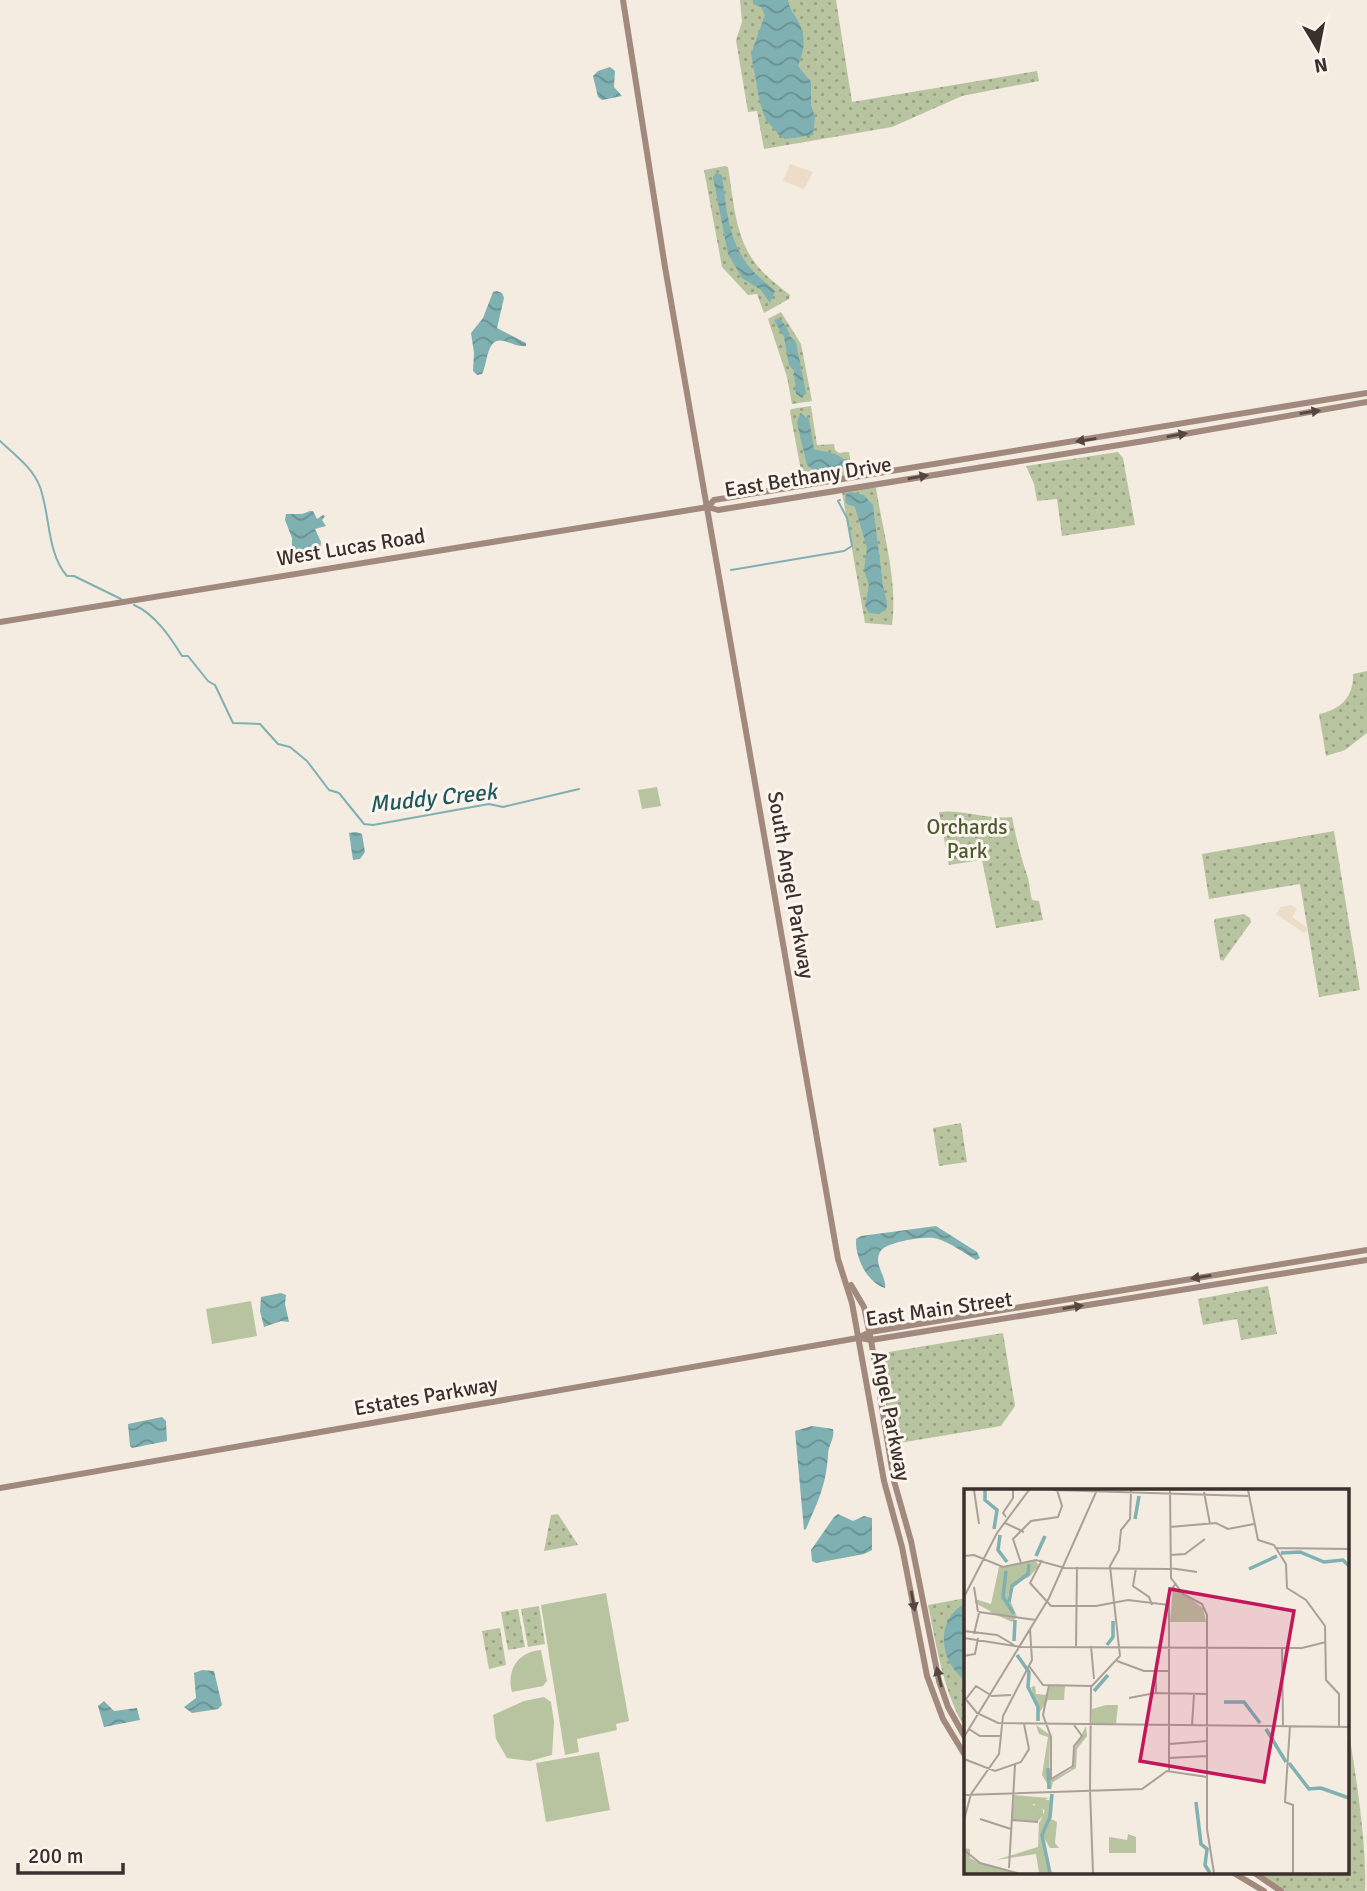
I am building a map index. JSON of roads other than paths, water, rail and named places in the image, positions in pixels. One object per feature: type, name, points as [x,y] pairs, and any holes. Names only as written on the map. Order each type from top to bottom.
[{"type":"main road","points":[[623,0],[708,507]]},
{"type":"main road","name":"East Bethany Drive","points":[[1367,393],[714,500],[708,507],[718,510],[1367,402]]},
{"type":"main road","points":[[1017,451],[1019,460]]},
{"type":"main road","name":"West Lucas Road","points":[[0,622],[708,507]]},
{"type":"main road","name":"South Angel Parkway","points":[[708,507],[808,1092],[841,1268]]},
{"type":"main road","name":"East Main Street","points":[[858,1338],[951,1318],[1367,1250]]},
{"type":"main road","points":[[1349,1253],[1351,1262]]},
{"type":"main road","name":"East Main Street","points":[[870,1336],[918,1332],[1367,1260]]},
{"type":"main road","name":"Angel Parkway","points":[[841,1268],[864,1307],[894,1481],[911,1541],[939,1681],[948,1707],[964,1735]]},
{"type":"main road","name":"Angel Parkway","points":[[841,1268],[850,1291],[884,1481],[902,1547],[927,1676],[943,1719],[964,1754]]},
{"type":"main road","points":[[1032,1305],[1034,1313]]},
{"type":"main road","points":[[918,1332],[948,1323],[951,1318]]},
{"type":"main road","name":"Estates Parkway","points":[[0,1488],[858,1338]]},
{"type":"main road","points":[[1235,1874],[1264,1891]]},
{"type":"main road","points":[[1255,1874],[1281,1891]]},
{"type":"water","points":[[753,0],[788,0],[801,27],[804,44],[798,66],[811,82],[811,105],[815,117],[813,135],[785,139],[766,120],[751,54],[765,15],[761,7],[753,4]]},
{"type":"water","points":[[610,67],[615,71],[614,87],[622,96],[602,100],[598,97],[593,76]]},
{"type":"water","points":[[716,173],[722,175],[729,221],[741,254],[753,272],[775,291],[770,303],[761,290],[742,278],[728,254],[713,177]]},
{"type":"water","points":[[493,292],[502,293],[504,298],[497,328],[526,343],[526,346],[504,341],[494,343],[488,352],[482,374],[477,375],[473,371],[471,333],[483,318]]},
{"type":"water","points":[[779,318],[796,342],[806,393],[802,398],[796,394],[794,371],[789,365],[784,337],[774,320]]},
{"type":"water","points":[[800,413],[809,419],[814,449],[843,458],[846,462],[842,471],[816,472],[807,465],[797,423]]},
{"type":"water","points":[[846,493],[864,495],[873,505],[887,603],[886,610],[878,614],[869,613],[865,606],[869,585],[864,570],[867,548],[855,507],[845,501]]},
{"type":"water","points":[[313,511],[317,519],[325,516],[322,520],[326,526],[315,529],[321,542],[320,551],[307,560],[298,561],[292,555],[292,538],[285,520],[286,514]]},
{"type":"water","points":[[349,833],[362,834],[365,852],[360,859],[353,860]]},
{"type":"water","points":[[936,1226],[977,1252],[980,1258],[976,1260],[938,1239],[917,1239],[898,1242],[880,1252],[878,1261],[885,1288],[873,1281],[863,1268],[856,1246],[856,1239],[861,1236]]},
{"type":"water","points":[[281,1293],[286,1295],[289,1322],[281,1321],[264,1327],[260,1311],[261,1297]]},
{"type":"water","points":[[162,1417],[166,1421],[167,1441],[132,1448],[130,1446],[128,1424]]},
{"type":"water","points":[[812,1426],[833,1429],[833,1433],[823,1485],[804,1530],[795,1431]]},
{"type":"water","points":[[838,1514],[853,1521],[864,1516],[872,1518],[872,1550],[816,1563],[812,1561],[811,1550]]},
{"type":"water","points":[[964,1604],[964,1679],[950,1663],[944,1641],[949,1619]]},
{"type":"water","points":[[202,1670],[214,1671],[222,1705],[218,1709],[192,1713],[184,1707],[196,1698],[194,1673]]},
{"type":"water","points":[[104,1701],[114,1711],[137,1708],[140,1720],[104,1727],[98,1706]]},
{"type":"waterway","name":"Muddy Creek","points":[[0,441],[23,462],[37,480],[56,557],[67,576],[74,576],[121,599]]},
{"type":"waterway","points":[[842,460],[847,460],[852,465],[853,473]]},
{"type":"waterway","points":[[731,570],[844,551],[852,546],[847,518],[838,501],[840,500]]},
{"type":"waterway","name":"Muddy Creek","points":[[134,605],[156,620],[182,656],[188,656],[208,681],[215,685],[233,723],[260,724],[278,744],[290,747],[307,761],[329,790],[339,793],[364,824],[373,825],[489,804],[503,807],[579,789]]},
{"type":"park label","name":"Orchards Park","points":[[967,839]]}]
